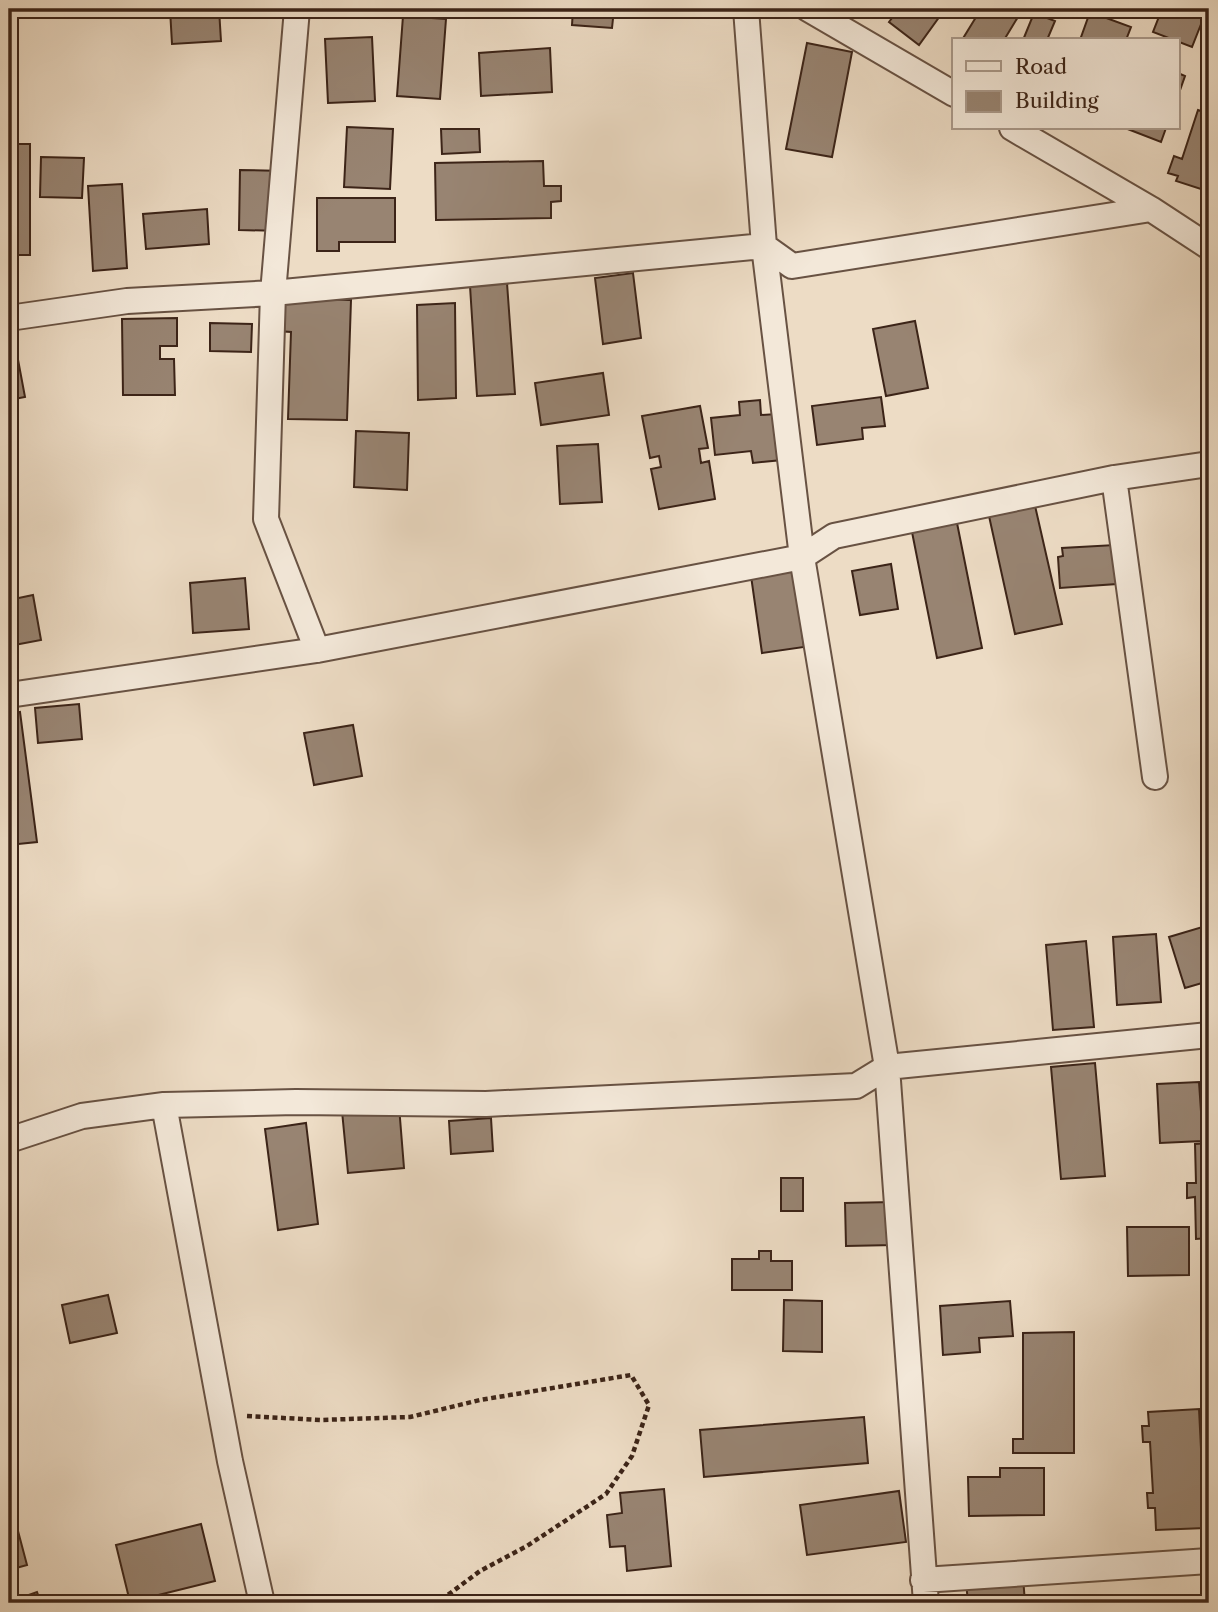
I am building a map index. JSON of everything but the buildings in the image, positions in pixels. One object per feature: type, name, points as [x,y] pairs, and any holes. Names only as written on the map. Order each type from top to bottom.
[{"type":"street","points":[[297,9],[273,293],[266,519],[317,650]]},
{"type":"street","points":[[746,9],[764,246],[802,557],[887,1067],[925,1592],[1209,1562]]},
{"type":"street","points":[[808,9],[952,93]]},
{"type":"street","points":[[1015,130],[1151,209],[1209,247]]},
{"type":"street","points":[[9,318],[127,301],[273,293],[764,246],[792,266],[1151,209]]},
{"type":"street","points":[[9,695],[317,650],[802,557],[834,536],[1114,478],[1209,464]]},
{"type":"street","points":[[1114,478],[1155,777]]},
{"type":"street","points":[[9,1140],[82,1115],[164,1105],[296,1102],[486,1104],[856,1086],[887,1067],[1209,1035]]},
{"type":"street","points":[[164,1105],[222,1414],[262,1603]]},
{"type":"path","points":[[222,1414],[320,1420],[410,1417],[480,1400],[631,1376],[649,1405],[632,1456],[606,1494],[527,1546],[480,1571],[437,1603]]}]
